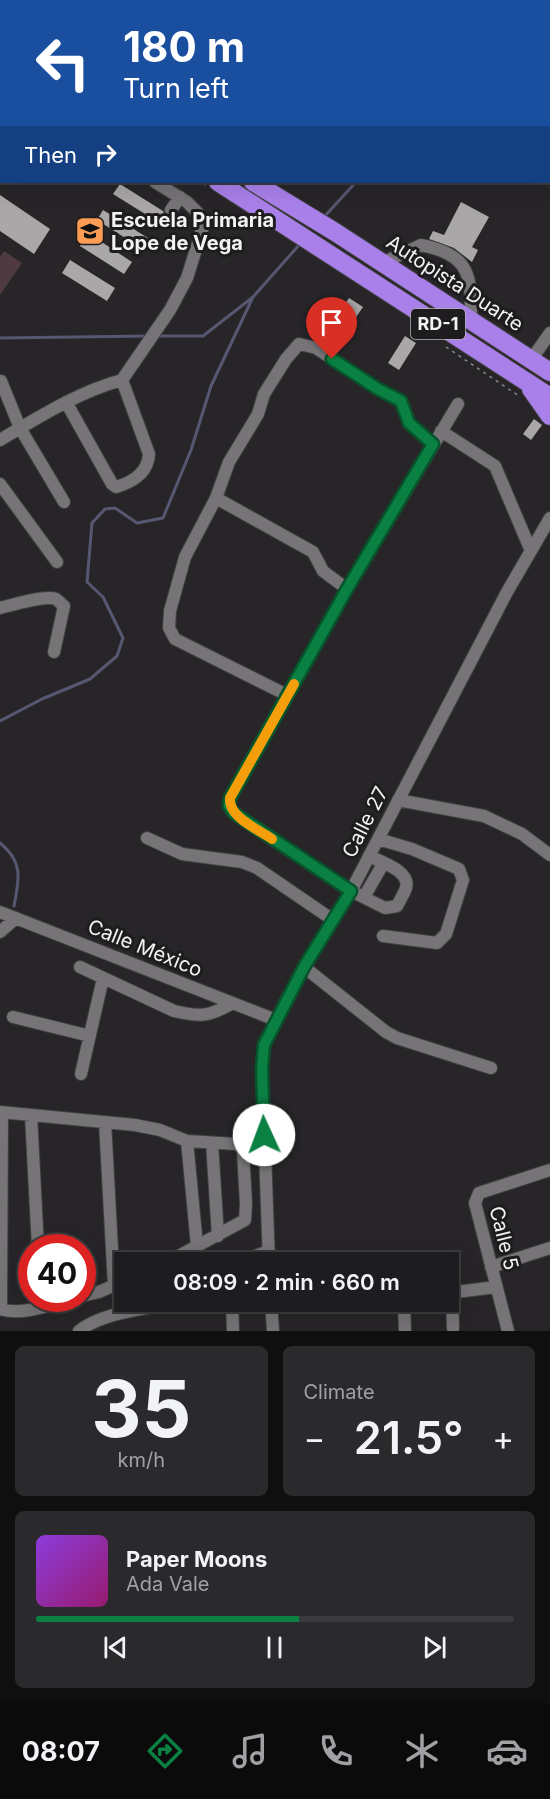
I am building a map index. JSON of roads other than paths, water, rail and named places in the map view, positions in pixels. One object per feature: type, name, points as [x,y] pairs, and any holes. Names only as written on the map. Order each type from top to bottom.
[{"type":"highway","name":"RD-1","points":[[220,183],[326,251],[526,391],[550,397]]},
{"type":"highway","name":"Autopista Duarte","points":[[256,183],[550,372]]},
{"type":"highway","points":[[526,391],[550,416]]},
{"type":"street","points":[[0,440],[66,402],[101,386],[122,380],[170,310],[187,278],[202,230],[198,213],[180,197],[157,183]]},
{"type":"street","points":[[171,210],[180,197]]},
{"type":"street","points":[[382,263],[421,245],[454,258],[464,266],[468,274],[471,291],[471,321]]},
{"type":"street","points":[[531,360],[550,333]]},
{"type":"street","points":[[287,695],[175,639],[169,628],[170,611],[185,556],[216,498],[229,462],[258,414],[264,394],[286,359],[299,344],[316,348],[378,389],[401,401],[409,423],[433,444]]},
{"type":"street","points":[[66,402],[112,484],[116,487],[144,472],[149,454],[122,380]]},
{"type":"street","points":[[2,381],[20,428],[64,502]]},
{"type":"street","points":[[369,856],[402,874],[406,880],[406,887],[397,906],[385,908],[351,891],[234,813],[229,806],[230,798],[347,589],[458,404]]},
{"type":"street","points":[[441,430],[495,466],[531,551]]},
{"type":"street","points":[[0,484],[57,562]]},
{"type":"street","points":[[216,498],[313,552],[322,571],[347,589]]},
{"type":"street","name":"Calle 27","points":[[269,1252],[262,1068],[264,1045],[304,967],[351,891],[550,518]]},
{"type":"street","points":[[0,608],[49,599],[55,599],[64,606],[54,652]]},
{"type":"street","points":[[398,800],[484,816],[522,834],[550,855]]},
{"type":"street","points":[[147,838],[182,854],[242,862],[257,868],[333,920]]},
{"type":"street","points":[[378,839],[412,849],[459,869],[463,880],[446,934],[437,943],[383,936]]},
{"type":"street","points":[[364,897],[383,864]]},
{"type":"street","points":[[0,932],[7,916]]},
{"type":"street","name":"Calle México","points":[[7,916],[276,1020]]},
{"type":"street","points":[[80,966],[174,1011],[189,1014],[213,1014],[231,1004]]},
{"type":"street","points":[[304,967],[392,1035],[492,1068]]},
{"type":"street","points":[[81,1074],[103,978]]},
{"type":"street","points":[[13,1017],[90,1036]]},
{"type":"street","points":[[18,1309],[9,1312],[0,1309],[1,1113],[105,1122],[160,1130],[187,1141],[237,1144],[241,1147],[246,1204],[245,1220],[186,1252]]},
{"type":"street","points":[[31,1115],[37,1234]]},
{"type":"street","points":[[105,1122],[116,1252]]},
{"type":"street","points":[[187,1141],[197,1246]]},
{"type":"street","points":[[212,1143],[218,1236]]},
{"type":"street","name":"Calle 5","points":[[508,1331],[474,1203],[479,1193],[550,1170]]},
{"type":"street","points":[[246,1204],[267,1201]]},
{"type":"street","points":[[491,1267],[550,1248]]},
{"type":"street","points":[[96,1291],[114,1285]]},
{"type":"street","points":[[459,1291],[496,1287]]},
{"type":"street","points":[[79,1331],[86,1325],[121,1312]]},
{"type":"street","points":[[232,1312],[233,1331]]},
{"type":"street","points":[[272,1312],[273,1331]]},
{"type":"street","points":[[404,1312],[405,1331]]},
{"type":"street","points":[[452,1312],[453,1328]]},
{"type":"waterway","points":[[324,217],[355,183]]},
{"type":"waterway","points":[[158,336],[203,336],[253,297],[300,244]]},
{"type":"waterway","points":[[0,721],[42,699],[90,679],[117,656],[123,638],[103,597],[87,582],[92,523],[105,509],[115,508],[137,523],[163,518],[191,450],[211,386],[253,297]]},
{"type":"waterway","points":[[0,338],[148,336]]},
{"type":"waterway","points":[[0,843],[13,857],[18,872],[14,906]]},
{"type":"place","name":"Escuela Primaria Lope de Vega","points":[[90,231]]}]
